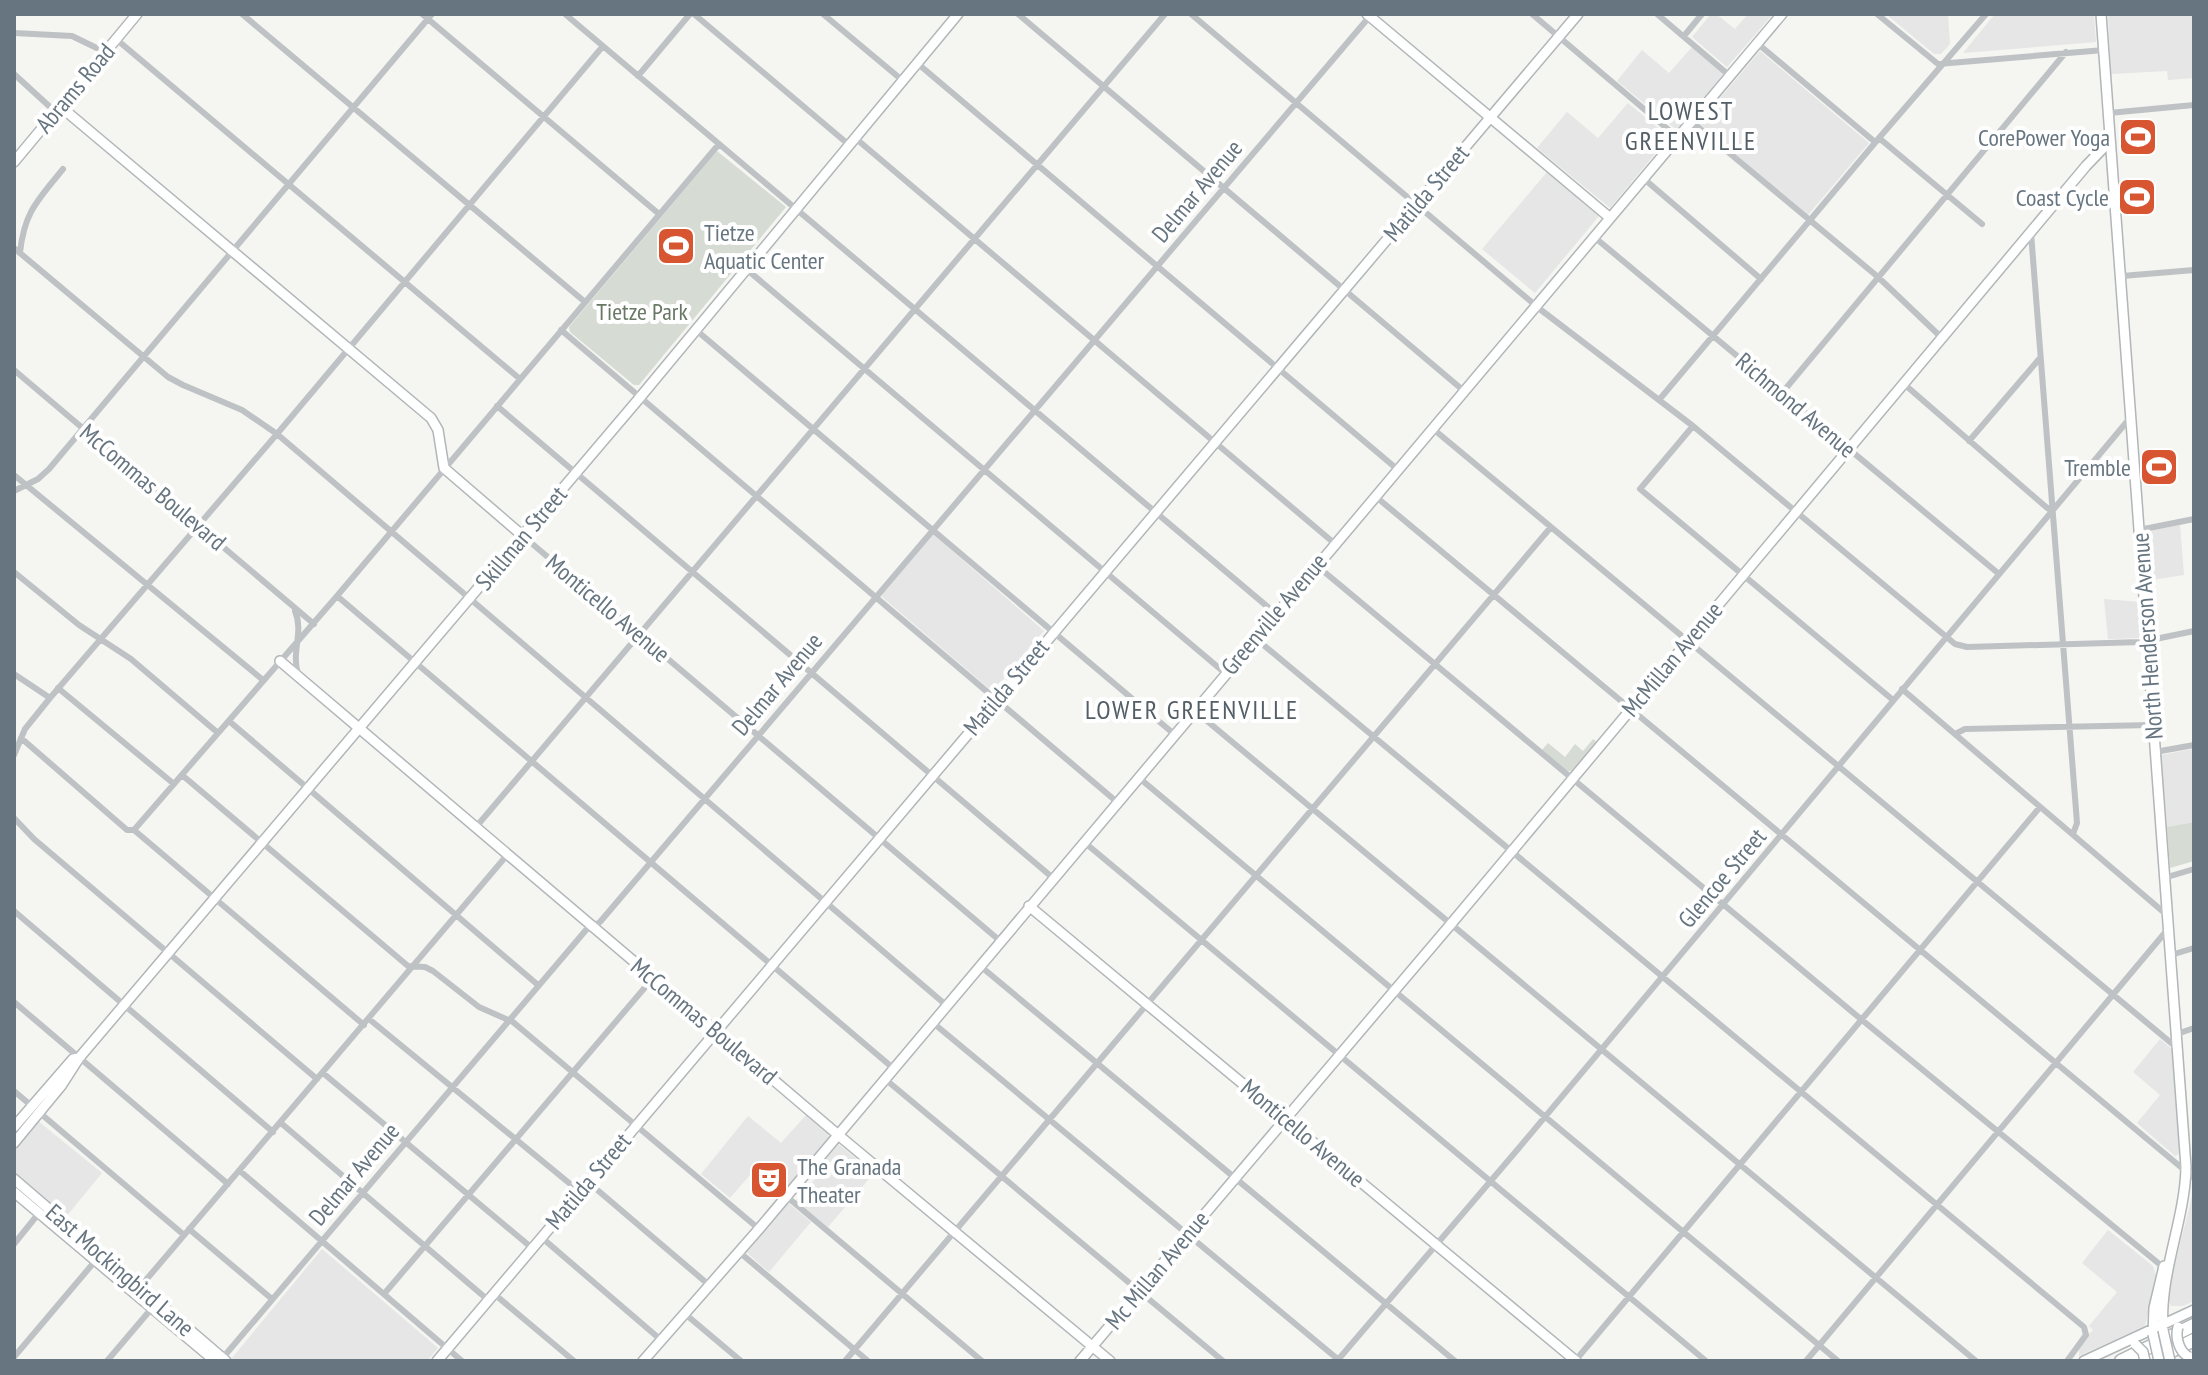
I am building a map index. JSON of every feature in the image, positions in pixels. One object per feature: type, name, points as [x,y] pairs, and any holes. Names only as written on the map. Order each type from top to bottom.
[{"type":"highway","points":[[2121,1361],[2194,1325]]},
{"type":"highway","points":[[2148,1361],[2194,1340]]},
{"type":"street","name":"Abrams Road","points":[[14,162],[137,14]]},
{"type":"street","points":[[242,14],[585,302]]},
{"type":"street","points":[[565,14],[1275,613]]},
{"type":"street","points":[[638,76],[692,14],[974,239],[1334,543]]},
{"type":"street","points":[[823,14],[902,80]]},
{"type":"street","points":[[1018,14],[1464,391]]},
{"type":"street","points":[[476,827],[1165,14]]},
{"type":"street","points":[[1191,14],[1536,306],[1693,426],[1960,647],[2148,640],[2194,631]]},
{"type":"street","points":[[1532,14],[1677,137]]},
{"type":"street","name":"Matilda Street","points":[[437,1361],[1578,14]]},
{"type":"street","points":[[1657,14],[1730,76]]},
{"type":"street","points":[[1684,36],[1702,14]]},
{"type":"street","name":"Greenville Avenue","points":[[643,1361],[759,1229],[999,940],[1782,14]]},
{"type":"street","points":[[1877,14],[1934,62],[2104,50]]},
{"type":"street","points":[[1659,400],[1986,14]]},
{"type":"street","name":"North Henderson Avenue","points":[[2101,14],[2152,725],[2190,1174],[2185,1183],[2169,1257],[2158,1330]]},
{"type":"street","name":"Skillman Street","points":[[14,1143],[73,1059],[79,1058],[523,536],[954,15]]},
{"type":"street","points":[[1369,15],[1609,217]]},
{"type":"street","name":"Delmar Avenue","points":[[215,1359],[272,1299],[586,930],[600,922],[1369,15]]},
{"type":"street","points":[[14,491],[49,469],[427,16],[659,214]]},
{"type":"street","points":[[14,33],[72,36],[105,52]]},
{"type":"street","points":[[116,39],[520,379]]},
{"type":"street","points":[[1757,43],[1982,224]]},
{"type":"street","points":[[14,755],[21,738],[58,688],[277,434],[603,46]]},
{"type":"street","points":[[1782,393],[2066,52]]},
{"type":"street","points":[[917,63],[1397,469]]},
{"type":"street","points":[[14,74],[49,106],[67,112],[431,418],[438,430],[444,468]]},
{"type":"street","points":[[2109,113],[2194,105]]},
{"type":"street","points":[[1691,121],[1878,277],[1942,338]]},
{"type":"street","name":"McMillan Avenue","points":[[1234,1179],[2110,141]]},
{"type":"street","points":[[134,830],[314,624],[719,144]]},
{"type":"street","points":[[63,169],[28,214],[17,250],[143,358],[183,385],[242,410],[277,434],[946,1005]]},
{"type":"street","points":[[1643,178],[1761,279]]},
{"type":"street","points":[[2031,233],[2077,823],[2073,834]]},
{"type":"street","name":"Richmond Avenue","points":[[1593,236],[1999,574]]},
{"type":"street","points":[[745,268],[1225,673]]},
{"type":"street","points":[[2122,276],[2194,270]]},
{"type":"street","points":[[561,330],[1117,802]]},
{"type":"street","points":[[696,330],[1174,734]]},
{"type":"street","points":[[1969,441],[2040,358]]},
{"type":"street","name":"McCommas Boulevard","points":[[14,370],[314,624]]},
{"type":"street","points":[[1904,384],[2052,511]]},
{"type":"street","points":[[497,406],[1053,878]]},
{"type":"street","name":"Glencoe Street","points":[[1338,1360],[2132,416]]},
{"type":"street","points":[[1693,426],[1640,489],[1893,700]]},
{"type":"street","points":[[1432,428],[2177,1048]]},
{"type":"street","name":"Monticello Avenue","points":[[444,468],[999,940]]},
{"type":"street","points":[[14,475],[263,680]]},
{"type":"street","points":[[1375,496],[2190,1174]]},
{"type":"street","points":[[2139,530],[2194,519]]},
{"type":"street","points":[[845,1361],[1551,527]]},
{"type":"street","points":[[1316,565],[1722,905],[2163,1267]]},
{"type":"street","points":[[14,572],[56,608],[131,659],[218,733]]},
{"type":"street","points":[[337,596],[893,1068]]},
{"type":"street","points":[[291,605],[299,620],[295,660],[300,678]]},
{"type":"street","points":[[1255,637],[2084,1327],[2086,1335],[2067,1361]]},
{"type":"street","name":"McCommas Boulevard","points":[[280,661],[1110,1361]]},
{"type":"street","points":[[14,674],[50,698]]},
{"type":"street","points":[[58,688],[174,784]]},
{"type":"street","points":[[1902,689],[2167,915]]},
{"type":"street","points":[[1194,710],[1976,1361]]},
{"type":"street","points":[[229,721],[538,985]]},
{"type":"street","points":[[1955,734],[1965,729],[2152,725]]},
{"type":"street","points":[[21,738],[127,830],[134,830],[366,1022],[580,1192]]},
{"type":"street","points":[[2155,752],[2194,745]]},
{"type":"street","points":[[182,775],[408,966],[433,971],[479,1007],[508,1019],[759,1229]]},
{"type":"street","points":[[1138,777],[1838,1361]]},
{"type":"street","points":[[1575,1361],[2040,807]]},
{"type":"street","points":[[14,818],[34,839],[317,1079]]},
{"type":"street","points":[[1084,842],[1706,1361]]},
{"type":"street","points":[[137,1290],[508,854]]},
{"type":"street","points":[[2164,878],[2194,869]]},
{"type":"street","name":"Monticello Avenue","points":[[1029,906],[1575,1361]]},
{"type":"street","points":[[14,911],[273,1132]]},
{"type":"street","points":[[1806,1361],[2168,929]]},
{"type":"street","points":[[2171,955],[2194,948]]},
{"type":"street","points":[[979,965],[1455,1361]]},
{"type":"street","points":[[384,1294],[653,978]]},
{"type":"street","points":[[14,1002],[228,1184]]},
{"type":"street","points":[[932,1022],[1338,1360]]},
{"type":"street","points":[[2177,1034],[2194,1028]]},
{"type":"street","points":[[323,1073],[532,1248]]},
{"type":"street","points":[[885,1079],[1223,1361]]},
{"type":"street","points":[[14,1091],[272,1299]]},
{"type":"street","name":"Skillman Street","points":[[14,1127],[36,1109]]},
{"type":"street","points":[[281,1123],[426,1246],[574,1361]]},
{"type":"street","points":[[240,1171],[462,1361]]},
{"type":"street","name":"East Mockingbird Lane","points":[[14,1179],[42,1210]]},
{"type":"street","name":"Mc Millan Avenue","points":[[1080,1361],[1234,1179]]},
{"type":"street","points":[[588,1182],[709,1285]]},
{"type":"street","name":"East Mockingbird Lane","points":[[14,1192],[42,1210],[215,1359]]},
{"type":"street","points":[[786,1196],[982,1361]]},
{"type":"street","points":[[14,1244],[42,1210]]},
{"type":"street","points":[[541,1237],[661,1340]]},
{"type":"street","points":[[738,1251],[868,1361]]},
{"type":"street","points":[[14,1357],[98,1257]]},
{"type":"street","name":"North Henderson Avenue","points":[[2169,1257],[2163,1267],[2154,1308],[2158,1330],[2170,1361]]},
{"type":"street","points":[[2163,1301],[2168,1310],[2182,1316]]},
{"type":"street","points":[[107,1361],[154,1305]]},
{"type":"street","points":[[2084,1361],[2131,1344],[2194,1310]]},
{"type":"street","points":[[684,1313],[741,1361]]},
{"type":"street","points":[[2182,1316],[2178,1327],[2179,1343],[2182,1351],[2192,1358]]},
{"type":"street","points":[[2158,1330],[2159,1361]]},
{"type":"street","points":[[2131,1344],[2143,1352],[2148,1361]]},
{"type":"shaded area","points":[[1711,14],[1716,14],[1735,29],[1748,14],[1773,14],[1727,67],[1692,37]]},
{"type":"shaded area","points":[[1886,14],[1948,14],[1950,44],[1941,54],[1934,54]]},
{"type":"shaded area","points":[[1995,14],[2094,14],[2096,42],[1963,53]]},
{"type":"shaded area","points":[[2108,14],[2194,14],[2194,78],[2168,80],[2167,71],[2111,74]]},
{"type":"shaded area","points":[[1692,47],[1724,77],[1678,131],[1617,81],[1642,50],[1669,73]]},
{"type":"shaded area","points":[[1760,51],[1869,143],[1808,215],[1699,123]]},
{"type":"shaded area","points":[[1628,103],[1669,137],[1610,208],[1537,148],[1567,112],[1598,138]]},
{"type":"shaded area","points":[[1547,172],[1599,216],[1535,293],[1482,249]]},
{"type":"shaded area","points":[[2180,525],[2184,575],[2145,581],[2145,532]]},
{"type":"shaded area","points":[[933,534],[1044,631],[993,692],[881,596]]},
{"type":"shaded area","points":[[2104,599],[2140,602],[2142,634],[2139,638],[2108,639]]},
{"type":"shaded area","points":[[2194,749],[2194,822],[2167,827],[2161,755]]},
{"type":"shaded area","points":[[2160,1039],[2173,1050],[2179,1154],[2175,1156],[2137,1123],[2160,1095],[2133,1072]]},
{"type":"shaded area","points":[[807,1114],[829,1132],[828,1138],[778,1197],[750,1175],[730,1198],[701,1174],[748,1116],[781,1143]]},
{"type":"shaded area","points":[[38,1121],[102,1173],[65,1218],[14,1176],[14,1150]]},
{"type":"shaded area","points":[[838,1144],[874,1173],[828,1227],[796,1201],[815,1179],[812,1175]]},
{"type":"shaded area","points":[[2194,1188],[2194,1301],[2183,1306],[2171,1306],[2167,1297]]},
{"type":"shaded area","points":[[787,1202],[811,1222],[769,1272],[745,1251]]},
{"type":"shaded area","points":[[2108,1230],[2153,1266],[2156,1275],[2147,1318],[2145,1326],[2079,1356],[2079,1346],[2093,1330],[2089,1326],[2117,1292],[2082,1263]]},
{"type":"shaded area","points":[[322,1249],[438,1348],[427,1361],[236,1361],[232,1358]]},
{"type":"green space","name":"Tietze Park","points":[[717,151],[786,207],[639,385],[634,385],[570,332],[569,327]]},
{"type":"green space","points":[[1593,739],[1597,742],[1572,771],[1542,750],[1548,743],[1565,757],[1575,744],[1583,751]]},
{"type":"green space","points":[[2194,822],[2194,861],[2170,868],[2167,827]]},
{"type":"place","name":"CorePower Yoga","points":[[2138,137]]},
{"type":"place","name":"Coast Cycle","points":[[2137,197]]},
{"type":"place","name":"Tietze Aquatic Center","points":[[676,246]]},
{"type":"place","name":"Tremble","points":[[2159,467]]},
{"type":"place","name":"The Granada Theater","points":[[769,1180]]},
{"type":"district","name":"LOWEST GREENVILLE","points":[[1691,125]]},
{"type":"district","name":"LOWER GREENVILLE","points":[[1192,709]]}]
